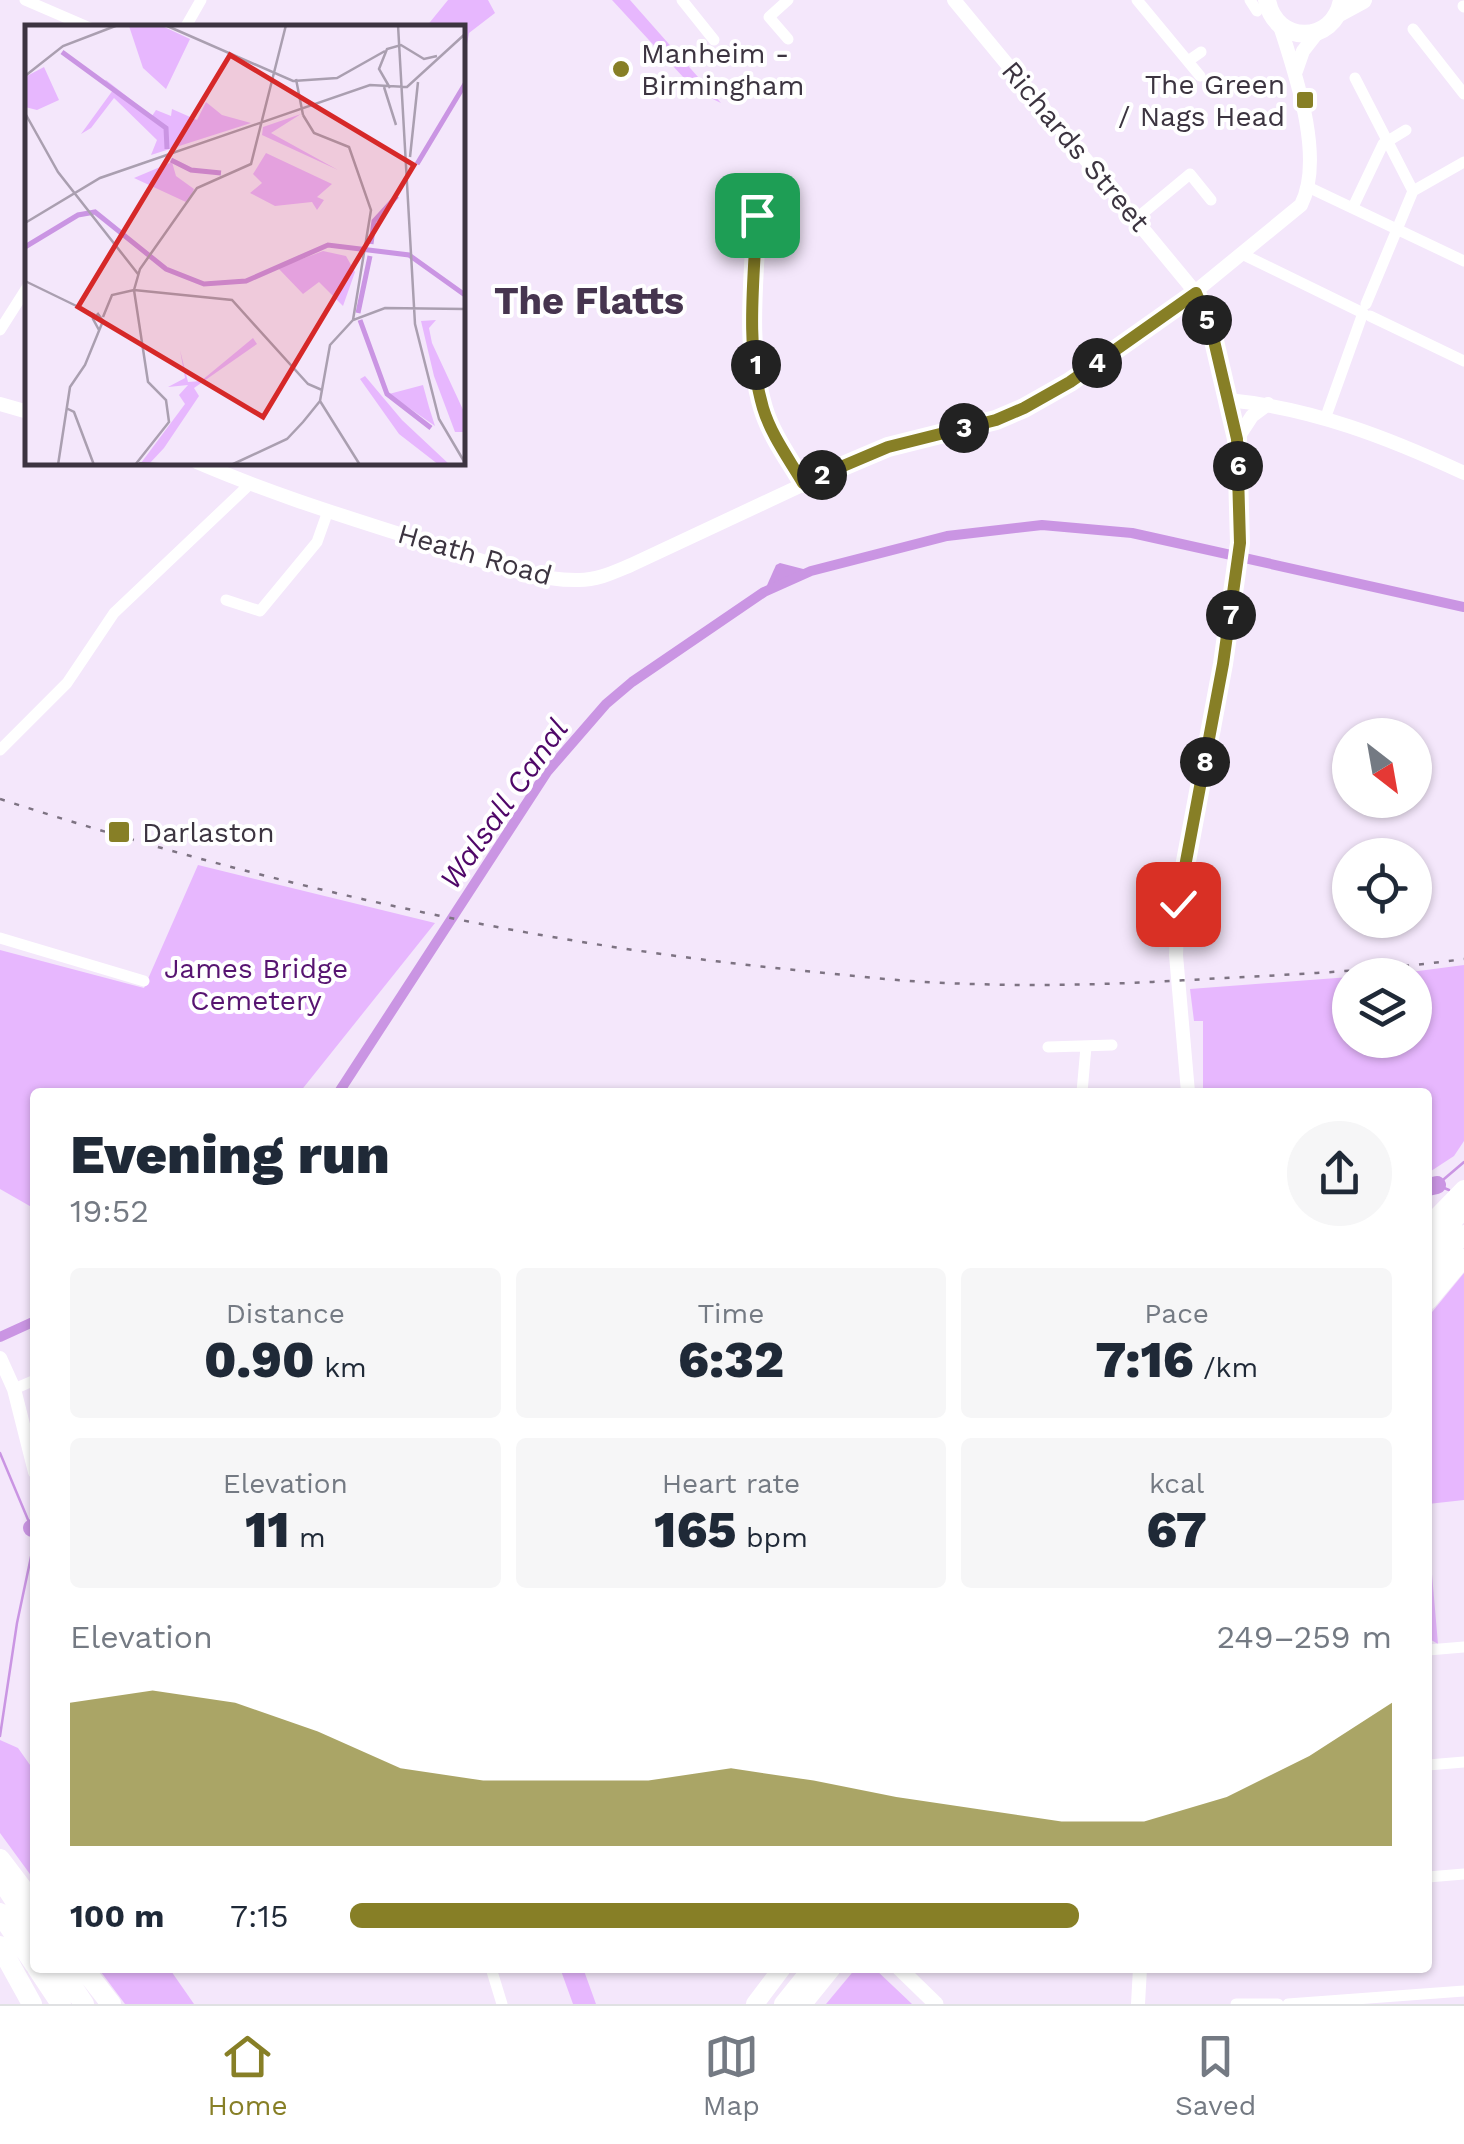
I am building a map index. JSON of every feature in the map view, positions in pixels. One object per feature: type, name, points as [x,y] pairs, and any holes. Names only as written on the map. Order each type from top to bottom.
[{"type":"highway","points":[[0,1860],[30,1899]]},
{"type":"highway","points":[[0,1878],[30,1923]]},
{"type":"highway","points":[[0,1912],[30,1957]]},
{"type":"highway","points":[[0,1946],[32,2004]]},
{"type":"highway","points":[[41,1973],[62,2004]]},
{"type":"highway","points":[[63,1973],[84,2004]]},
{"type":"highway","points":[[87,1973],[111,2004]]},
{"type":"main road","points":[[1258,4],[1294,34],[1317,33],[1332,23],[1340,7],[1363,0]]},
{"type":"main road","points":[[1432,1222],[1464,1190]]},
{"type":"main road","points":[[1432,1245],[1464,1209]]},
{"type":"main road","points":[[1432,1270],[1464,1234]]},
{"type":"main road","points":[[1432,1295],[1464,1258]]},
{"type":"main road","points":[[755,2004],[778,1973]]},
{"type":"main road","points":[[783,2004],[808,1973]]},
{"type":"main road","points":[[803,2004],[828,1973]]},
{"type":"main road","points":[[904,1973],[936,2004]]},
{"type":"street","points":[[25,0],[83,25]]},
{"type":"street","points":[[188,25],[201,0]]},
{"type":"street","points":[[682,0],[714,40]]},
{"type":"street","points":[[788,0],[768,17],[788,39]]},
{"type":"street","name":"Richards Street","points":[[954,0],[1196,293],[1211,328],[1237,439],[1237,576],[1178,904],[1178,993],[1183,1012],[1188,1088]]},
{"type":"street","points":[[1138,0],[1200,76]]},
{"type":"street","points":[[1280,26],[1296,72],[1308,150],[1308,187],[1464,262]]},
{"type":"street","points":[[1414,29],[1464,94]]},
{"type":"street","points":[[1296,72],[1303,52],[1317,33]]},
{"type":"street","points":[[1188,61],[1201,52]]},
{"type":"street","points":[[1356,78],[1412,191]]},
{"type":"street","points":[[1353,207],[1387,140],[1406,130]]},
{"type":"street","points":[[1325,419],[1412,191],[1463,164]]},
{"type":"street","points":[[1137,218],[1190,174],[1212,200]]},
{"type":"street","name":"Heath Road","points":[[204,465],[328,512],[532,574],[578,580],[619,570],[888,447],[996,420],[1024,408],[1084,372],[1196,293],[1291,214],[1308,187]]},
{"type":"street","points":[[757,215],[752,317],[757,380],[771,428],[803,483]]},
{"type":"street","points":[[1242,254],[1464,362]]},
{"type":"street","points":[[0,330],[25,291]]},
{"type":"street","points":[[1228,400],[1268,404],[1325,419],[1394,441],[1464,474]]},
{"type":"street","points":[[0,404],[25,411]]},
{"type":"street","points":[[1237,439],[1252,416],[1268,404]]},
{"type":"street","points":[[0,750],[67,684],[114,614],[250,484]]},
{"type":"street","points":[[226,600],[260,610],[317,542],[328,512]]},
{"type":"street","points":[[0,938],[144,982]]},
{"type":"street","points":[[1048,1047],[1112,1045]]},
{"type":"street","points":[[1082,1088],[1086,1047]]},
{"type":"street","points":[[0,1358],[14,1389],[30,1452]]},
{"type":"street","points":[[14,1389],[30,1382]]},
{"type":"street","points":[[1432,1650],[1464,1647]]},
{"type":"street","points":[[1432,1766],[1464,1762]]},
{"type":"street","points":[[1432,1877],[1464,1874]]},
{"type":"street","points":[[493,1973],[502,2004]]},
{"type":"street","points":[[1140,1973],[1141,2001]]},
{"type":"street","points":[[1288,2004],[1464,1991]]},
{"type":"street","points":[[1236,2004],[1278,2004]]},
{"type":"green space","points":[[448,0],[488,0],[495,13],[469,33],[465,56],[465,25],[428,25]]},
{"type":"green space","points":[[612,0],[630,0],[721,103],[696,91]]},
{"type":"green space","name":"James Bridge Cemetery","points":[[198,865],[435,923],[303,1088],[30,1088],[30,1206],[0,1189],[0,950],[144,988]]},
{"type":"green space","points":[[1464,965],[1464,1141],[1454,1156],[1432,1170],[1432,1088],[1203,1088],[1203,1021],[1194,1021],[1190,989],[1332,978],[1332,1058],[1432,1058],[1432,969]]},
{"type":"green space","points":[[1464,1273],[1464,1500],[1432,1504],[1432,1312]]},
{"type":"green space","points":[[1432,1574],[1438,1644],[1432,1640]]},
{"type":"green space","points":[[0,1740],[18,1748],[30,1765],[30,1874],[0,1833]]},
{"type":"green space","points":[[102,1973],[172,1973],[194,2004],[125,2004]]},
{"type":"green space","points":[[562,1973],[585,1973],[596,2004],[573,2004]]},
{"type":"green space","points":[[852,1973],[879,1973],[912,2004],[826,2004]]},
{"type":"shaded area","points":[[776,565],[811,571],[764,592]]},
{"type":"waterway","name":"Walsall Canal","points":[[342,1088],[547,772],[606,704],[764,592],[811,571],[947,536],[1042,525],[1132,533],[1464,607]]},
{"type":"waterway","points":[[1449,1190],[1437,1185],[1464,1162]]},
{"type":"waterway","points":[[1432,1186],[1437,1185]]},
{"type":"waterway","name":"Walsall Canal","points":[[0,1337],[30,1323]]},
{"type":"waterway","points":[[0,1453],[30,1524]]},
{"type":"waterway","points":[[0,1736],[30,1562]]},
{"type":"railway","points":[[0,799],[195,857],[393,906],[593,944],[795,970],[930,982],[1068,985],[1314,973],[1464,959]]},
{"type":"place","name":"Manheim - Birmingham","points":[[621,69]]},
{"type":"place","name":"The Green / Nags Head","points":[[1305,100]]},
{"type":"place","name":"Darlaston","points":[[119,832]]},
{"type":"district","name":"The Flatts","points":[[589,301]]},
{"type":"route","points":[[757,215],[752,317],[757,380],[771,428],[803,483],[888,447],[996,420],[1024,408],[1070,382],[1196,293],[1211,328],[1237,439],[1240,543],[1223,664],[1178,904]]}]
